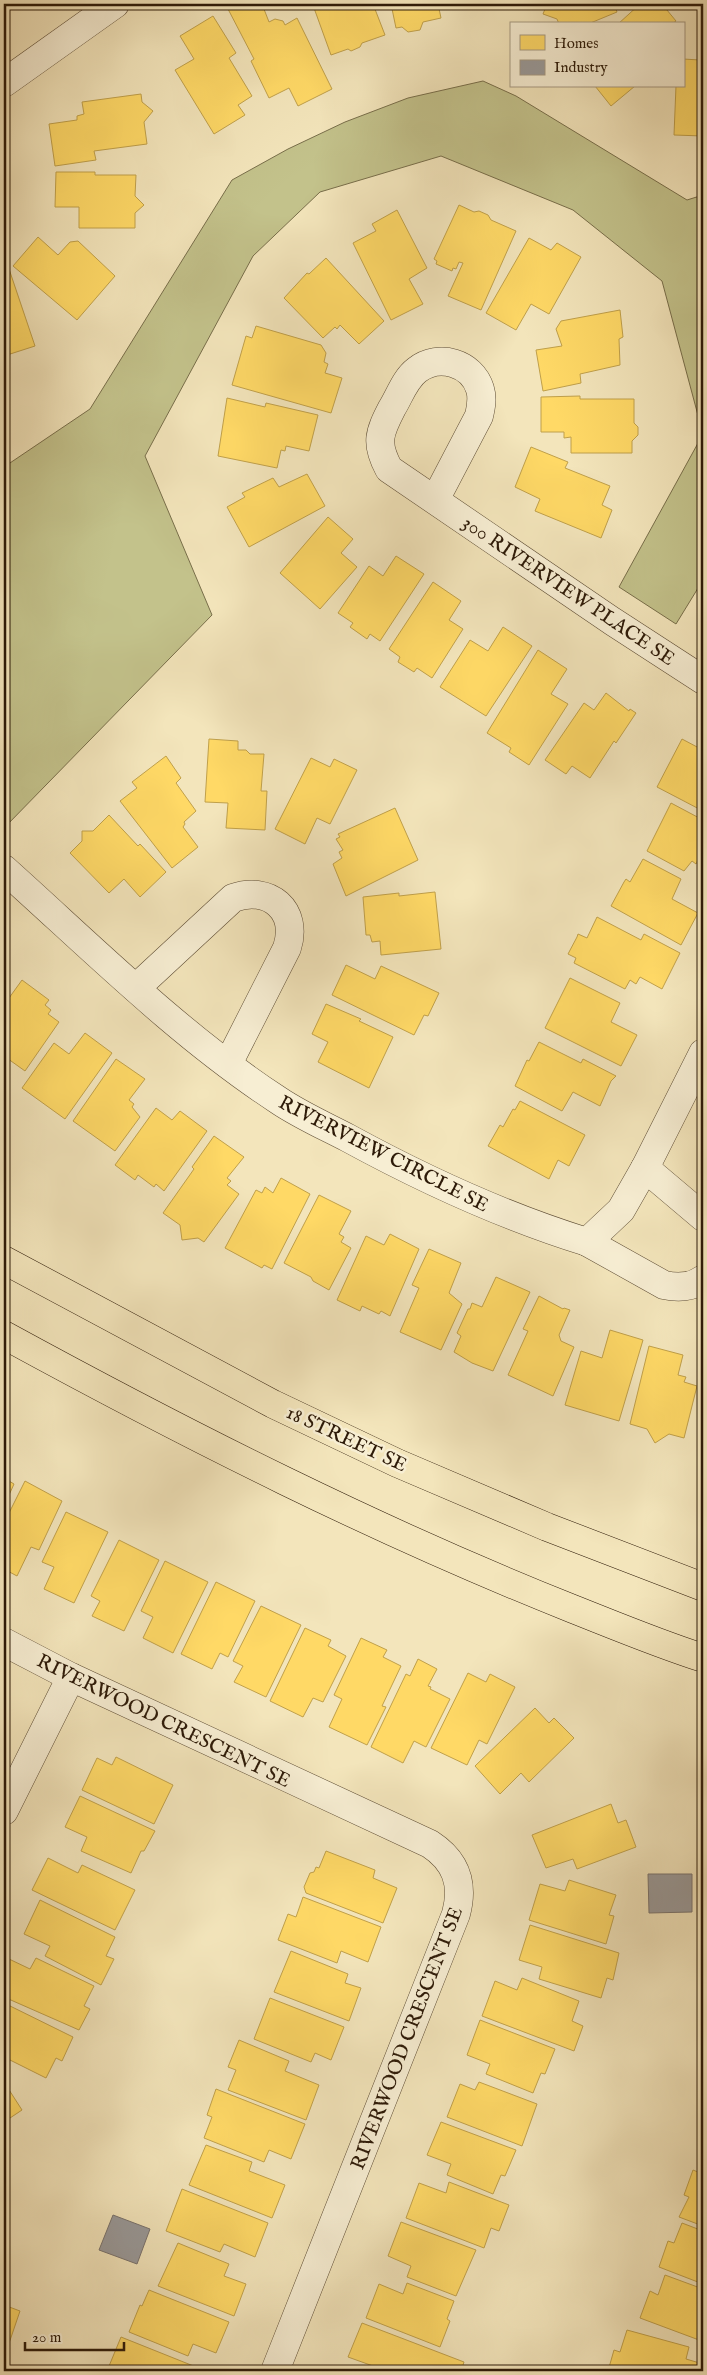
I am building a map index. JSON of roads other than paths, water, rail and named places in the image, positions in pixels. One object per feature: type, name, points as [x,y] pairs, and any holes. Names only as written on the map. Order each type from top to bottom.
[{"type":"main road","name":"18 STREET SE","points":[[4,1260],[264,1399],[397,1463],[547,1527],[703,1587]]},
{"type":"main road","points":[[4,1336],[132,1405],[376,1525],[521,1588],[703,1658]]},
{"type":"street","points":[[4,83],[116,4]]},
{"type":"street","name":"300 RIVERVIEW PLACE SE","points":[[435,500],[479,416],[482,403],[480,389],[474,377],[463,367],[441,361],[429,363],[410,376],[381,430],[379,447],[389,469],[612,621],[703,680]]},
{"type":"street","name":"RIVERVIEW CIRCLE SE","points":[[4,869],[136,988],[228,1064],[279,1101],[444,1188],[529,1224],[587,1242],[664,1285],[676,1288],[689,1286],[703,1279]]},
{"type":"street","points":[[136,988],[233,898],[245,894],[257,894],[279,904],[290,924],[291,936],[288,948],[228,1064]]},
{"type":"street","points":[[587,1242],[621,1210],[645,1168],[703,1053]]},
{"type":"street","points":[[645,1168],[703,1217]]},
{"type":"street","name":"RIVERWOOD CRESCENT SE","points":[[4,1642],[70,1677],[430,1844],[448,1859],[455,1868],[460,1883],[460,1899],[456,1914],[275,2371]]},
{"type":"street","points":[[4,1810],[70,1677]]}]
